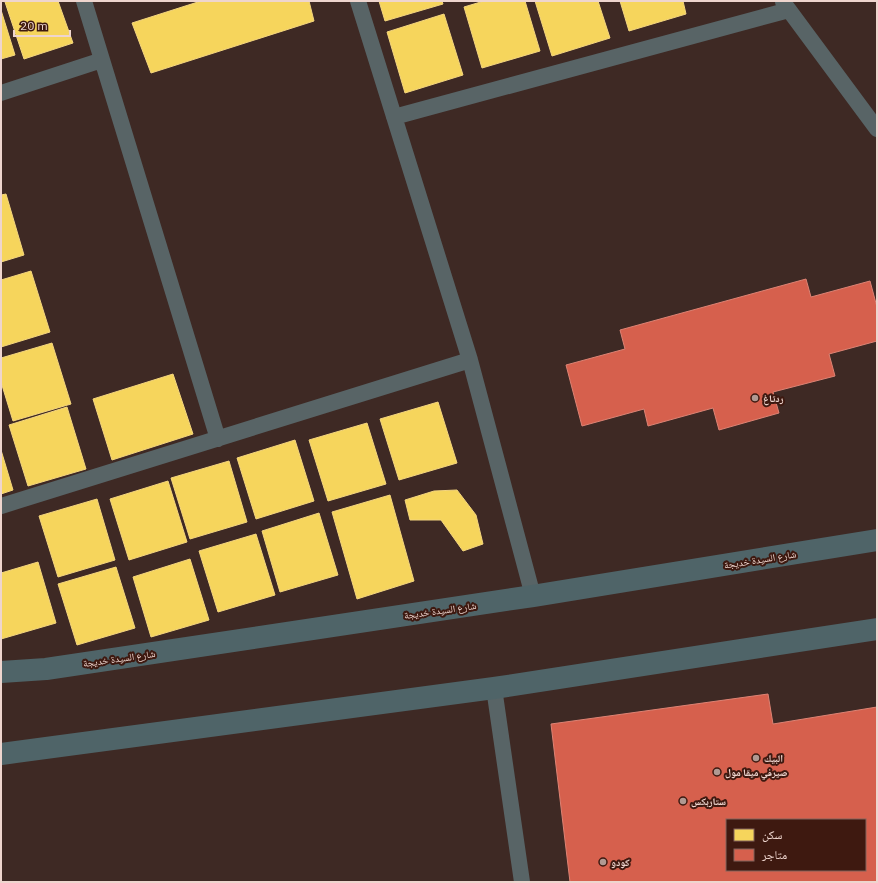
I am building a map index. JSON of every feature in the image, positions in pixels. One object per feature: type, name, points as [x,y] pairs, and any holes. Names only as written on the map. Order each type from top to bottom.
[{"type":"street","points":[[84,1],[218,439]]},
{"type":"street","points":[[358,1],[470,360],[533,596]]},
{"type":"street","points":[[394,117],[786,6],[877,129]]},
{"type":"street","points":[[1,93],[102,60]]},
{"type":"street","points":[[1,506],[470,360]]},
{"type":"street","name":"شارع السيدة خديجة","points":[[1,672],[46,669],[533,596],[877,540]]},
{"type":"street","points":[[1,754],[494,688],[877,629]]},
{"type":"street","points":[[494,688],[522,882]]},
{"type":"building: سكن","points":[[58,1],[73,43],[24,59],[5,2]]},
{"type":"building: سكن","points":[[201,1],[309,1],[314,21],[151,73],[132,23]]},
{"type":"building: سكن","points":[[379,1],[442,1],[443,4],[385,21]]},
{"type":"building: سكن","points":[[484,1],[525,1],[540,51],[482,68],[464,7]]},
{"type":"building: سكن","points":[[535,1],[598,1],[610,38],[552,56]]},
{"type":"building: سكن","points":[[620,1],[683,1],[686,14],[629,31]]},
{"type":"building: سكن","points":[[1,10],[15,55],[1,59]]},
{"type":"building: سكن","points":[[444,14],[463,75],[405,93],[387,32]]},
{"type":"building: سكن","points":[[6,194],[24,255],[1,262],[1,195]]},
{"type":"building: سكن","points":[[31,271],[50,332],[1,347],[1,280]]},
{"type":"building: سكن","points":[[52,343],[71,404],[13,421],[1,382],[1,358]]},
{"type":"building: سكن","points":[[173,374],[193,434],[112,460],[93,399]]},
{"type":"building: سكن","points":[[438,402],[457,463],[399,480],[380,419]]},
{"type":"building: سكن","points":[[67,407],[86,469],[28,486],[9,425]]},
{"type":"building: سكن","points":[[367,423],[386,484],[328,501],[309,440]]},
{"type":"building: سكن","points":[[295,440],[314,501],[256,519],[237,458]]},
{"type":"building: سكن","points":[[1,450],[13,490],[1,494]]},
{"type":"building: سكن","points":[[229,461],[247,522],[190,539],[171,478]]},
{"type":"building: سكن","points":[[168,481],[187,542],[129,560],[110,499]]},
{"type":"building: سكن","points":[[457,490],[476,515],[483,544],[463,551],[441,520],[410,520],[405,500],[434,491]]},
{"type":"building: سكن","points":[[390,495],[414,581],[357,599],[332,512]]},
{"type":"building: سكن","points":[[97,499],[115,560],[58,577],[39,516]]},
{"type":"building: سكن","points":[[319,513],[338,575],[280,592],[262,531]]},
{"type":"building: سكن","points":[[256,534],[275,595],[218,612],[199,551]]},
{"type":"building: سكن","points":[[190,559],[209,620],[151,637],[133,577]]},
{"type":"building: سكن","points":[[38,562],[56,623],[1,639],[1,573]]},
{"type":"building: سكن","points":[[116,567],[135,628],[77,645],[58,584]]},
{"type":"building: متاجر","points":[[806,279],[811,297],[870,281],[877,307],[877,341],[829,354],[835,376],[773,392],[779,413],[719,430],[713,408],[648,426],[644,409],[582,426],[566,365],[625,349],[620,330]]},
{"type":"building: متاجر","name":"صيرفي ميقا مول","points":[[768,694],[773,724],[877,707],[877,882],[570,882],[551,724]]},
{"type":"place","name":"ردتاغ","points":[[755,398]]},
{"type":"place","name":"البيك","points":[[756,758]]},
{"type":"place","name":"صيرفي ميقا مول","points":[[717,772]]},
{"type":"place","name":"ستاربكس","points":[[683,801]]},
{"type":"place","name":"كودو","points":[[603,862]]}]
